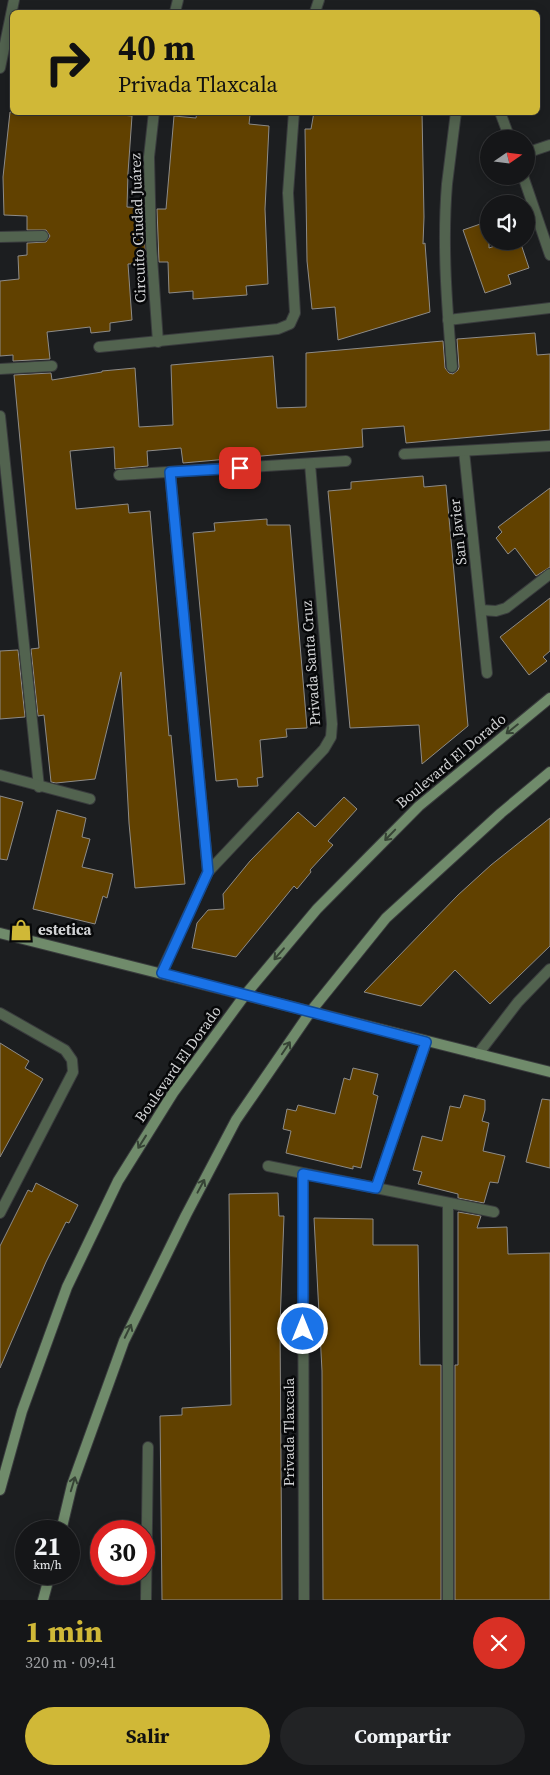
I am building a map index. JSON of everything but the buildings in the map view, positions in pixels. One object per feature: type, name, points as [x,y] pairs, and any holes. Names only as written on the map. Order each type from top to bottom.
[{"type":"main road","name":"Boulevard El Dorado","points":[[0,1490],[22,1411],[67,1286],[118,1181],[173,1093],[244,994],[317,910],[418,806],[550,698]]},
{"type":"main road","points":[[64,1520],[72,1484],[124,1340],[236,1120],[311,1011],[386,918],[501,813],[550,772]]},
{"type":"main road","points":[[0,933],[550,1072]]},
{"type":"main road","points":[[43,1600],[47,1585]]},
{"type":"street","points":[[0,68],[10,19]]},
{"type":"street","name":"Circuito Ciudad Juárez","points":[[154,115],[149,157],[151,243],[158,342]]},
{"type":"street","points":[[99,348],[278,329],[290,324],[295,313],[288,193],[294,115]]},
{"type":"street","points":[[452,367],[445,245],[447,186],[456,115]]},
{"type":"street","points":[[501,115],[507,130]]},
{"type":"street","points":[[535,150],[550,145]]},
{"type":"street","points":[[526,185],[550,256]]},
{"type":"street","points":[[0,237],[44,236]]},
{"type":"street","points":[[448,320],[550,308]]},
{"type":"street","points":[[0,369],[52,366]]},
{"type":"street","points":[[0,416],[39,787]]},
{"type":"street","points":[[404,454],[550,446]]},
{"type":"street","name":"San Javier","points":[[464,451],[482,610],[487,673]]},
{"type":"street","points":[[119,475],[346,461]]},
{"type":"street","name":"Privada Santa Cruz","points":[[162,973],[208,872],[324,749],[331,738],[332,724],[310,464]]},
{"type":"street","name":"Privada Santa Cruz","points":[[170,472],[208,872]]},
{"type":"street","points":[[482,610],[496,611],[506,608],[550,574]]},
{"type":"street","points":[[0,775],[90,800]]},
{"type":"street","points":[[478,1054],[518,1002],[550,969]]},
{"type":"street","points":[[0,1013],[65,1050],[72,1060],[73,1072],[0,1213]]},
{"type":"street","points":[[376,1188],[426,1042]]},
{"type":"street","points":[[268,1166],[494,1212]]},
{"type":"street","name":"Privada Tlaxcala","points":[[303,1174],[304,1600]]},
{"type":"street","points":[[448,1203],[448,1600]]},
{"type":"street","points":[[146,1600],[148,1447]]},
{"type":"place","name":"estetica","points":[[21,930]]},
{"type":"route","points":[[240,468],[170,472],[208,872],[162,973],[426,1042],[376,1188],[303,1174],[303,1329]]}]
